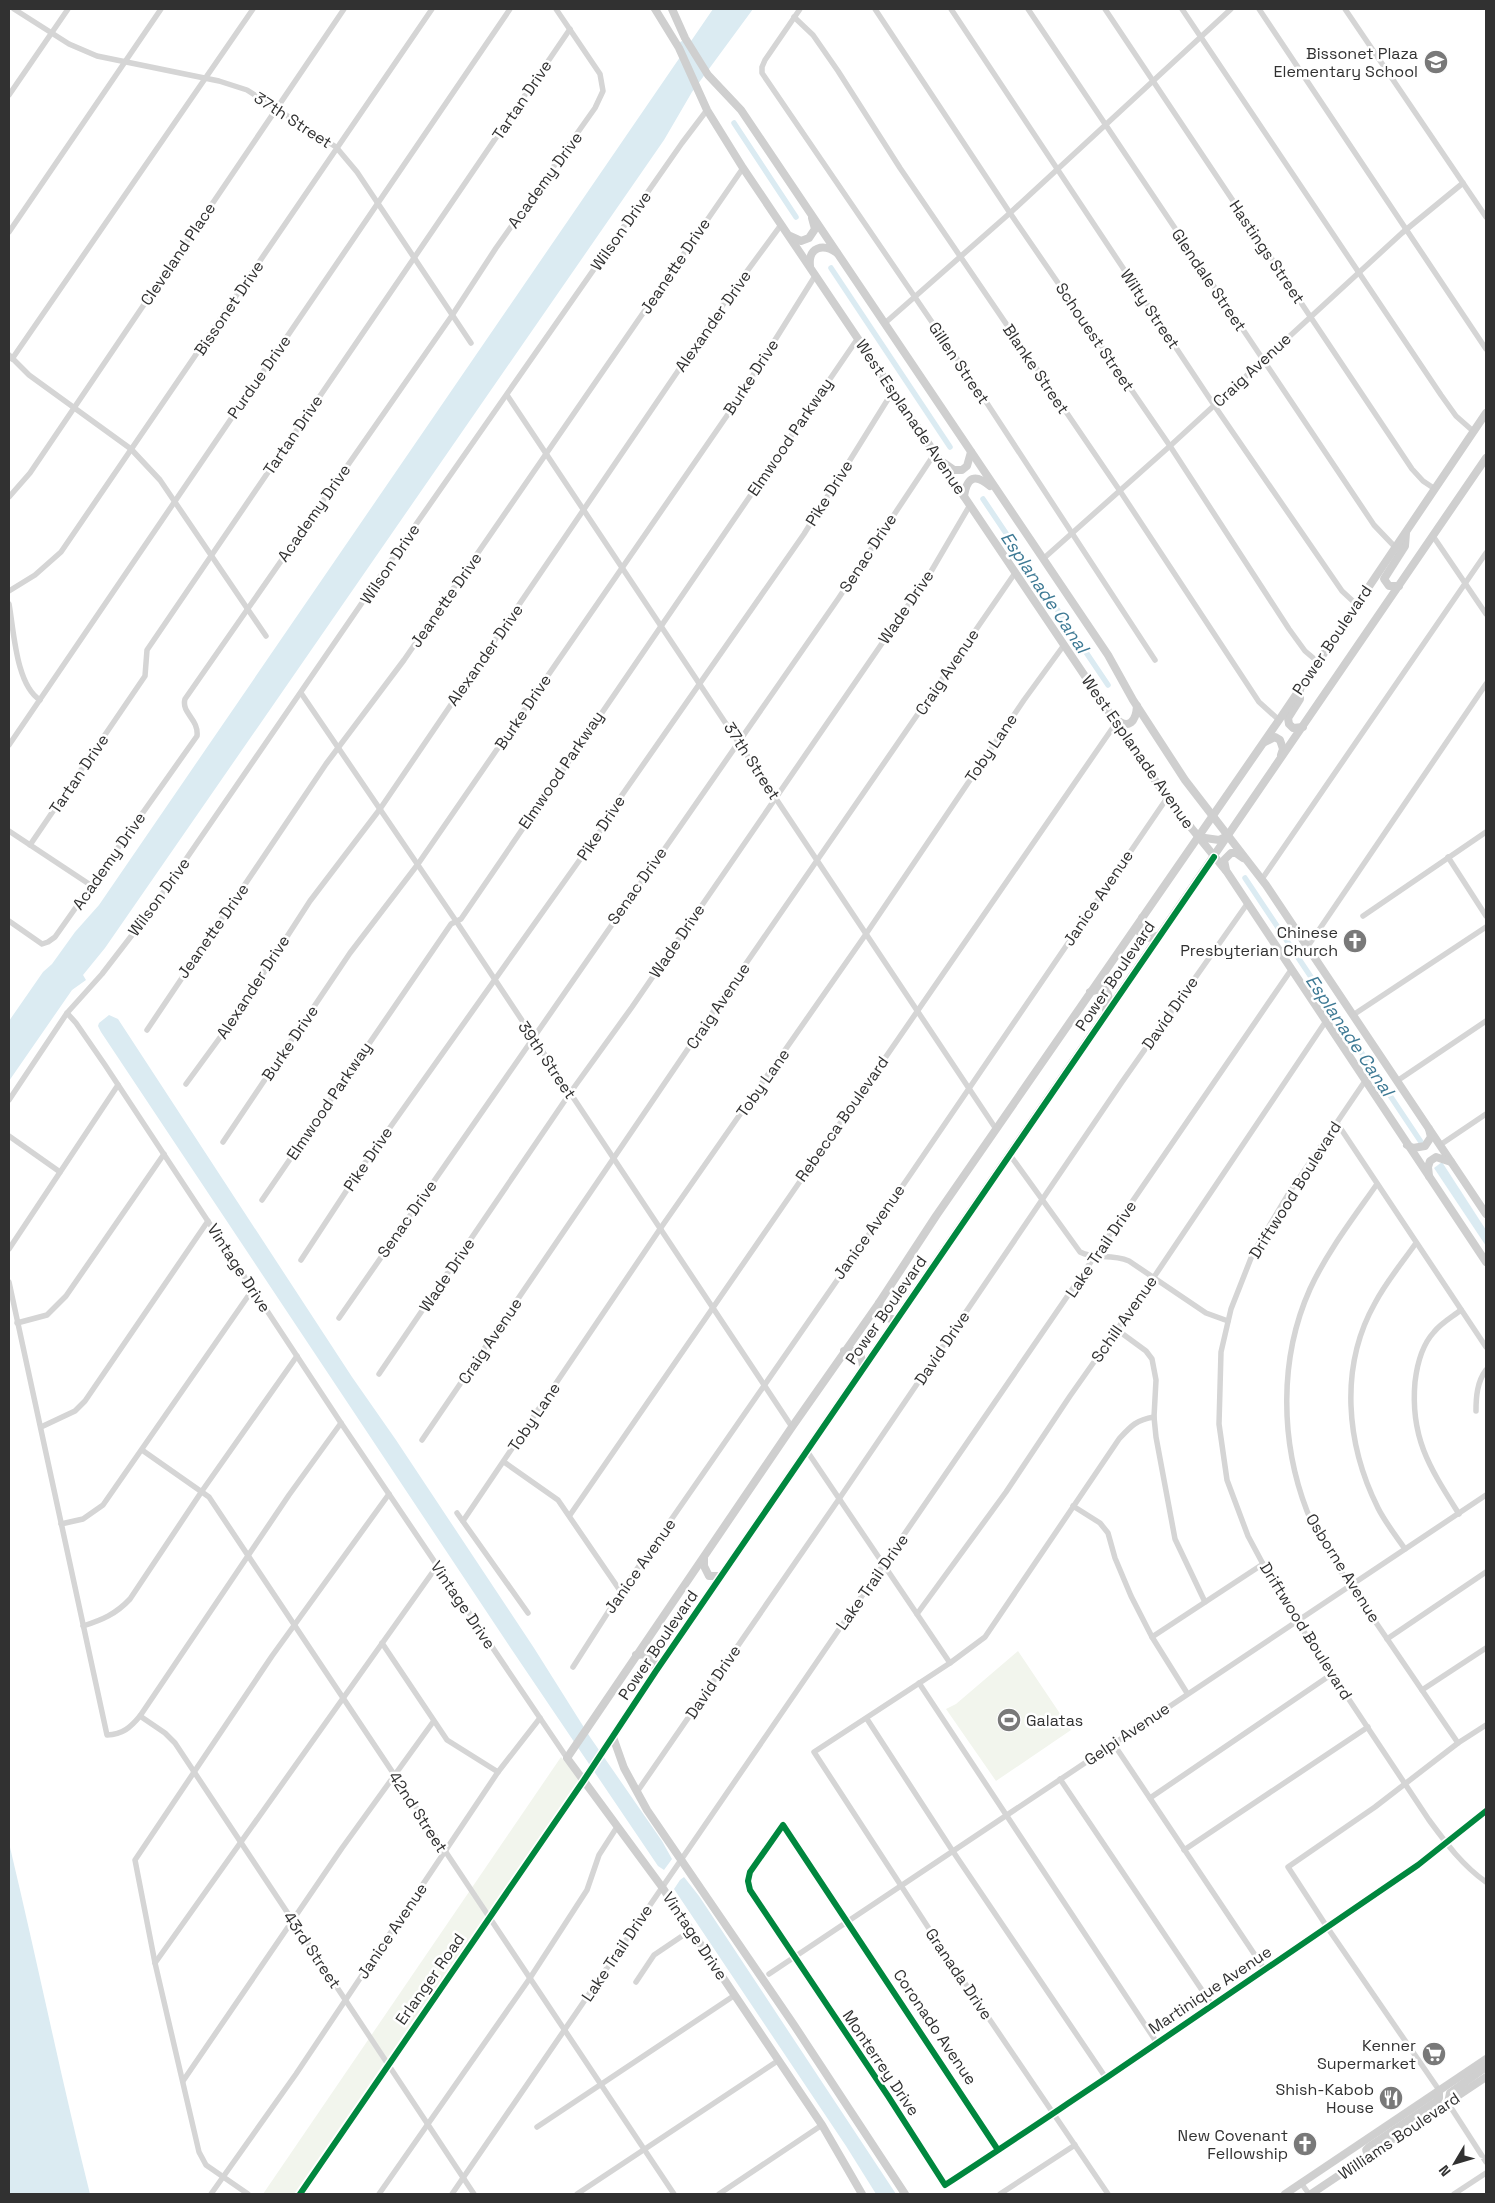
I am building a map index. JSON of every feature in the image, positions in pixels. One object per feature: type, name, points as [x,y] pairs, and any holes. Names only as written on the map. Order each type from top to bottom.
[{"type":"main road","name":"West Esplanade Avenue","points":[[655,9],[679,48],[707,110],[743,168],[1167,798],[1226,872],[1486,1262]]},
{"type":"main road","name":"West Esplanade Avenue","points":[[672,9],[685,38],[708,75],[741,110],[812,214],[1108,655],[1137,706],[1185,780],[1262,880],[1308,946],[1486,1212]]},
{"type":"main road","points":[[788,235],[801,241],[809,238],[815,229],[812,214]]},
{"type":"main road","points":[[810,268],[810,255],[820,246],[830,248],[839,254]]},
{"type":"main road","name":"Power Boulevard","points":[[567,1758],[1142,916],[1279,720],[1486,413]]},
{"type":"main road","points":[[938,457],[954,470],[962,470],[967,466],[970,452]]},
{"type":"main road","name":"Power Boulevard","points":[[586,1777],[863,1367],[1486,458]]},
{"type":"main road","points":[[964,496],[966,487],[974,478],[982,479],[998,492]]},
{"type":"main road","points":[[1399,586],[1389,586],[1384,579],[1405,546],[1406,531]]},
{"type":"main road","points":[[1300,688],[1300,699],[1288,721],[1293,728],[1303,727]]},
{"type":"main road","points":[[1108,712],[1121,723],[1128,724],[1136,716],[1137,706]]},
{"type":"main road","points":[[1263,743],[1275,737],[1280,740],[1283,749],[1280,760]]},
{"type":"main road","points":[[1198,837],[1220,840],[1228,836]]},
{"type":"main road","points":[[1226,872],[1224,860],[1231,853],[1236,853],[1248,862]]},
{"type":"main road","points":[[1142,916],[1140,933],[1150,939],[1160,935]]},
{"type":"main road","points":[[1090,992],[1103,988],[1109,995],[1109,1002],[1102,1020]]},
{"type":"main road","points":[[1407,1145],[1413,1148],[1425,1146],[1431,1137],[1429,1128]]},
{"type":"main road","points":[[1430,1178],[1428,1167],[1430,1161],[1436,1157],[1452,1163]]},
{"type":"main road","points":[[879,1302],[883,1317],[896,1320]]},
{"type":"main road","points":[[844,1351],[853,1350],[859,1352],[863,1358],[863,1367]]},
{"type":"main road","points":[[704,1558],[704,1566],[709,1576],[721,1576]]},
{"type":"main road","points":[[636,1655],[650,1655],[655,1662],[656,1671]]},
{"type":"main road","name":"Vintage Drive","points":[[613,1737],[620,1759],[637,1792],[905,2194]]},
{"type":"main road","name":"Vintage Drive","points":[[567,1758],[586,1777],[617,1826],[662,1887],[822,2125],[862,2194]]},
{"type":"main road","name":"Williams Boulevard","points":[[1284,2194],[1486,2059]]},
{"type":"main road","points":[[1448,2103],[1450,2093],[1486,2067]]},
{"type":"main road","name":"Williams Boulevard","points":[[1310,2194],[1486,2077]]},
{"type":"main road","points":[[1369,2156],[1366,2150],[1368,2147],[1437,2101],[1439,2090]]},
{"type":"street","name":"37th Street","points":[[14,9],[52,33],[97,56],[123,63],[206,78],[247,90],[336,147],[358,172],[471,343]]},
{"type":"street","points":[[9,95],[68,9]]},
{"type":"street","points":[[9,232],[161,9]]},
{"type":"street","points":[[253,9],[11,357],[29,375],[131,449],[155,474],[266,636]]},
{"type":"street","name":"Cleveland Place","points":[[9,497],[30,473],[344,9]]},
{"type":"street","name":"Bissonet Drive","points":[[9,592],[35,575],[61,552],[190,366],[336,147],[432,9]]},
{"type":"street","name":"Purdue Drive","points":[[9,745],[510,9]]},
{"type":"street","points":[[556,9],[570,29]]},
{"type":"street","points":[[794,17],[800,9]]},
{"type":"street","name":"Schouest Street","points":[[875,9],[1010,213],[1170,446],[1289,629],[1305,651],[1318,662]]},
{"type":"street","name":"Wilty Street","points":[[951,9],[1214,405],[1342,591],[1356,604]]},
{"type":"street","name":"Glendale Street","points":[[1028,9],[1374,526],[1395,546]]},
{"type":"street","name":"Hastings Street","points":[[1105,9],[1412,469],[1423,482],[1434,489]]},
{"type":"street","points":[[1182,9],[1441,395],[1456,416],[1473,431]]},
{"type":"street","points":[[885,323],[961,258],[1058,170],[1231,9]]},
{"type":"street","points":[[1259,9],[1486,348]]},
{"type":"street","points":[[1345,9],[1486,217]]},
{"type":"street","name":"Gillen Street","points":[[794,17],[762,67],[762,74],[979,391],[1155,660]]},
{"type":"street","name":"Blanke Street","points":[[794,17],[813,35],[838,71],[1259,702],[1279,720]]},
{"type":"street","name":"Academy Drive","points":[[9,922],[42,944],[48,942],[55,937],[92,886],[196,736],[196,724],[185,708],[185,699],[453,314],[496,248],[596,108],[603,90],[600,74],[570,29]]},
{"type":"street","name":"Tartan Drive","points":[[30,845],[146,676],[147,650],[570,29]]},
{"type":"street","name":"Wilson Drive","points":[[9,1100],[67,1013],[102,974],[150,913],[507,394],[707,110]]},
{"type":"street","name":"Jeanette Drive","points":[[146,1030],[339,748],[404,660],[743,168]]},
{"type":"street","name":"Craig Avenue","points":[[1043,559],[1170,446],[1406,228],[1463,183]]},
{"type":"street","name":"Alexander Drive","points":[[186,1084],[235,1017],[243,1001],[310,900],[380,809],[731,293],[781,225]]},
{"type":"street","name":"Burke Drive","points":[[223,1142],[350,954],[418,864],[734,404],[815,276]]},
{"type":"street","name":"Elmwood Parkway","points":[[262,1200],[451,924],[461,919],[858,338]]},
{"type":"street","name":"Pike Drive","points":[[301,1260],[362,1167],[603,827],[622,794],[804,534],[893,391]]},
{"type":"street","name":"37th Street","points":[[507,394],[996,1129]]},
{"type":"street","name":"Senac Drive","points":[[339,1318],[532,1037],[938,457]]},
{"type":"street","name":"Wade Drive","points":[[379,1374],[570,1093],[632,1007],[929,575],[970,506]]},
{"type":"street","points":[[1434,536],[1486,614]]},
{"type":"street","points":[[1262,880],[1486,553]]},
{"type":"street","name":"Craig Avenue","points":[[422,1440],[1015,572]]},
{"type":"street","points":[[9,604],[24,683],[32,694],[40,700]]},
{"type":"street","name":"Toby Lane","points":[[463,1521],[660,1229],[866,934],[1024,700],[1064,645]]},
{"type":"street","points":[[1308,946],[1486,684]]},
{"type":"street","name":"39th Street","points":[[301,693],[418,864],[792,1427]]},
{"type":"street","name":"Rebecca Boulevard","points":[[570,1515],[1116,723]]},
{"type":"street","name":"Janice Avenue","points":[[573,1668],[621,1592],[1167,798]]},
{"type":"street","points":[[9,831],[92,886]]},
{"type":"street","points":[[1363,916],[1486,832]]},
{"type":"street","points":[[1448,857],[1486,916]]},
{"type":"street","name":"David Drive","points":[[637,1792],[839,1499],[1122,1082],[1247,904]]},
{"type":"street","points":[[1353,1015],[1486,927]]},
{"type":"street","name":"Lake Trail Drive","points":[[452,2194],[1292,970]]},
{"type":"street","name":"Vintage Drive","points":[[67,1013],[76,1023],[118,1085],[341,1423],[567,1758]]},
{"type":"street","name":"Schill Avenue","points":[[917,1614],[1006,1492],[1116,1330],[1154,1278],[1326,1021]]},
{"type":"street","points":[[1397,1081],[1486,1022]]},
{"type":"street","name":"Driftwood Boulevard","points":[[1365,1081],[1289,1193],[1253,1253],[1231,1309],[1221,1352],[1219,1424],[1225,1470],[1248,1536],[1296,1621],[1445,1842],[1470,1870],[1486,1882]]},
{"type":"street","points":[[9,1249],[118,1085]]},
{"type":"street","points":[[1440,1145],[1486,1114]]},
{"type":"street","points":[[1337,1123],[1486,1347]]},
{"type":"street","points":[[9,1136],[60,1172]]},
{"type":"street","points":[[17,1323],[47,1315],[66,1296],[164,1154]]},
{"type":"street","points":[[1010,1155],[1076,1248],[1088,1256],[1117,1256],[1206,1313],[1228,1321]]},
{"type":"street","name":"Osborne Avenue","points":[[1377,1184],[1341,1236],[1310,1289],[1295,1330],[1285,1386],[1291,1457],[1307,1512],[1351,1585],[1458,1743]]},
{"type":"street","points":[[42,1427],[74,1411],[85,1401],[208,1221]]},
{"type":"street","points":[[1405,1549],[1379,1509],[1364,1477],[1354,1443],[1350,1409],[1351,1383],[1362,1331],[1375,1302],[1416,1243]]},
{"type":"street","points":[[9,1282],[42,1427],[82,1626],[107,1736],[118,1735],[125,1731],[140,1716],[341,1423]]},
{"type":"street","points":[[61,1524],[83,1519],[103,1505],[252,1288]]},
{"type":"street","points":[[1459,1514],[1433,1473],[1422,1450],[1415,1425],[1414,1396],[1416,1369],[1426,1342],[1435,1330],[1461,1310]]},
{"type":"street","points":[[1116,1330],[1136,1342],[1152,1359],[1156,1380],[1154,1417],[1156,1437],[1175,1539],[1205,1602]]},
{"type":"street","points":[[82,1626],[105,1619],[120,1610],[130,1600],[202,1491],[297,1356]]},
{"type":"street","points":[[1476,1411],[1476,1400],[1481,1377],[1486,1370]]},
{"type":"street","points":[[1106,2078],[952,1850],[867,1719],[985,1637],[1119,1439],[1140,1419],[1154,1417]]},
{"type":"street","name":"42nd Street","points":[[142,1450],[208,1496],[343,1697],[444,1853],[674,2194]]},
{"type":"street","points":[[807,1451],[950,1663]]},
{"type":"street","points":[[504,1462],[558,1500],[621,1592]]},
{"type":"street","points":[[248,2194],[223,2178],[206,2165],[203,2160],[155,1963],[135,1860],[295,1625],[389,1494]]},
{"type":"street","name":"Gelpi Avenue","points":[[769,1974],[1486,1495]]},
{"type":"street","points":[[1073,1506],[1100,1522],[1108,1533],[1115,1558],[1131,1596],[1152,1637],[1187,1693]]},
{"type":"street","points":[[457,1513],[528,1613]]},
{"type":"street","points":[[1152,1637],[1263,1564]]},
{"type":"street","points":[[155,1963],[437,1566]]},
{"type":"street","points":[[1388,1639],[1486,1572]]},
{"type":"street","points":[[382,1643],[433,1722],[447,1740],[498,1772]]},
{"type":"street","points":[[1422,1690],[1486,1648]]},
{"type":"street","points":[[1150,1798],[1332,1674]]},
{"type":"street","points":[[918,1684],[1157,2042]]},
{"type":"street","name":"43rd Street","points":[[140,1716],[170,1737],[474,2194]]},
{"type":"street","name":"Janice Avenue","points":[[211,2194],[346,2000],[498,1772],[540,1718]]},
{"type":"street","name":"Granada Drive","points":[[867,1719],[814,1752],[954,1967],[1108,2194]]},
{"type":"street","points":[[183,2081],[394,1775],[433,1722]]},
{"type":"street","points":[[1439,2090],[1288,1867],[1406,1784],[1458,1743],[1486,1725]]},
{"type":"street","points":[[1184,1850],[1368,1727]]},
{"type":"street","points":[[1113,1743],[1265,1970]]},
{"type":"street","name":"Erlanger Road","points":[[300,2194],[586,1777]]},
{"type":"street","points":[[1060,1779],[1212,2005]]},
{"type":"street","name":"Martinique Avenue","points":[[945,2185],[1106,2078],[1418,1865],[1486,1811]]},
{"type":"street","name":"Coronado Avenue","points":[[793,1957],[750,1890],[748,1881],[750,1872],[783,1825],[848,1920],[998,2150]]},
{"type":"street","points":[[378,2194],[530,1978],[587,1890],[599,1855],[617,1826]]},
{"type":"street","points":[[636,1982],[654,1955],[691,1930]]},
{"type":"street","name":"Monterrey Drive","points":[[793,1957],[888,2096],[945,2185]]},
{"type":"street","points":[[537,2127],[735,1995]]},
{"type":"street","points":[[577,2194],[779,2060]]},
{"type":"street","points":[[1448,2103],[1486,2162]]},
{"type":"street","points":[[719,2194],[822,2125]]},
{"type":"street","points":[[1000,2194],[1075,2144]]},
{"type":"street","points":[[1454,2194],[1486,2173]]},
{"type":"street","points":[[1301,2183],[1310,2194]]},
{"type":"shaded area","points":[[713,9],[753,9],[692,92],[664,140],[105,948],[83,975],[86,980],[72,990],[9,1081],[9,1021],[43,972],[52,964],[75,932],[99,905]]},
{"type":"shaded area","points":[[109,1015],[118,1019],[352,1377],[534,1648],[590,1737],[662,1841],[672,1859],[664,1870],[658,1866],[512,1650],[101,1032],[98,1026],[99,1023]]},
{"type":"shaded area","points":[[1442,1162],[1486,1230],[1486,1246],[1434,1168]]},
{"type":"shaded area","name":"Galatas","points":[[1018,1651],[1071,1730],[996,1781],[946,1709],[956,1704]]},
{"type":"shaded area","points":[[561,1757],[579,1779],[294,2194],[263,2194]]},
{"type":"shaded area","points":[[9,1843],[69,2107],[90,2194],[9,2194]]},
{"type":"shaded area","points":[[684,1877],[699,1896],[896,2194],[876,2194],[674,1889]]},
{"type":"waterway","name":"Esplanade Canal","points":[[682,44],[689,55]]},
{"type":"waterway","name":"Esplanade Canal","points":[[734,123],[796,217]]},
{"type":"waterway","name":"Esplanade Canal","points":[[831,268],[950,447]]},
{"type":"waterway","name":"Esplanade Canal","points":[[983,499],[1108,685]]},
{"type":"waterway","name":"Esplanade Canal","points":[[1245,878],[1421,1142]]},
{"type":"cycle path","points":[[300,2194],[1214,857]]},
{"type":"cycle path","points":[[998,2150],[783,1825],[750,1872],[748,1881],[750,1890],[888,2096],[945,2185],[1005,2145],[1106,2078],[1418,1865],[1486,1811]]},
{"type":"place","name":"Bissonet Plaza Elementary School","points":[[1436,62]]},
{"type":"place","name":"Chinese Presbyterian Church","points":[[1355,941]]},
{"type":"place","name":"Galatas","points":[[1009,1720]]},
{"type":"place","name":"Kenner Supermarket","points":[[1434,2054]]},
{"type":"place","name":"Shish-Kabob House","points":[[1391,2098]]},
{"type":"place","name":"New Covenant Fellowship","points":[[1305,2144]]}]
